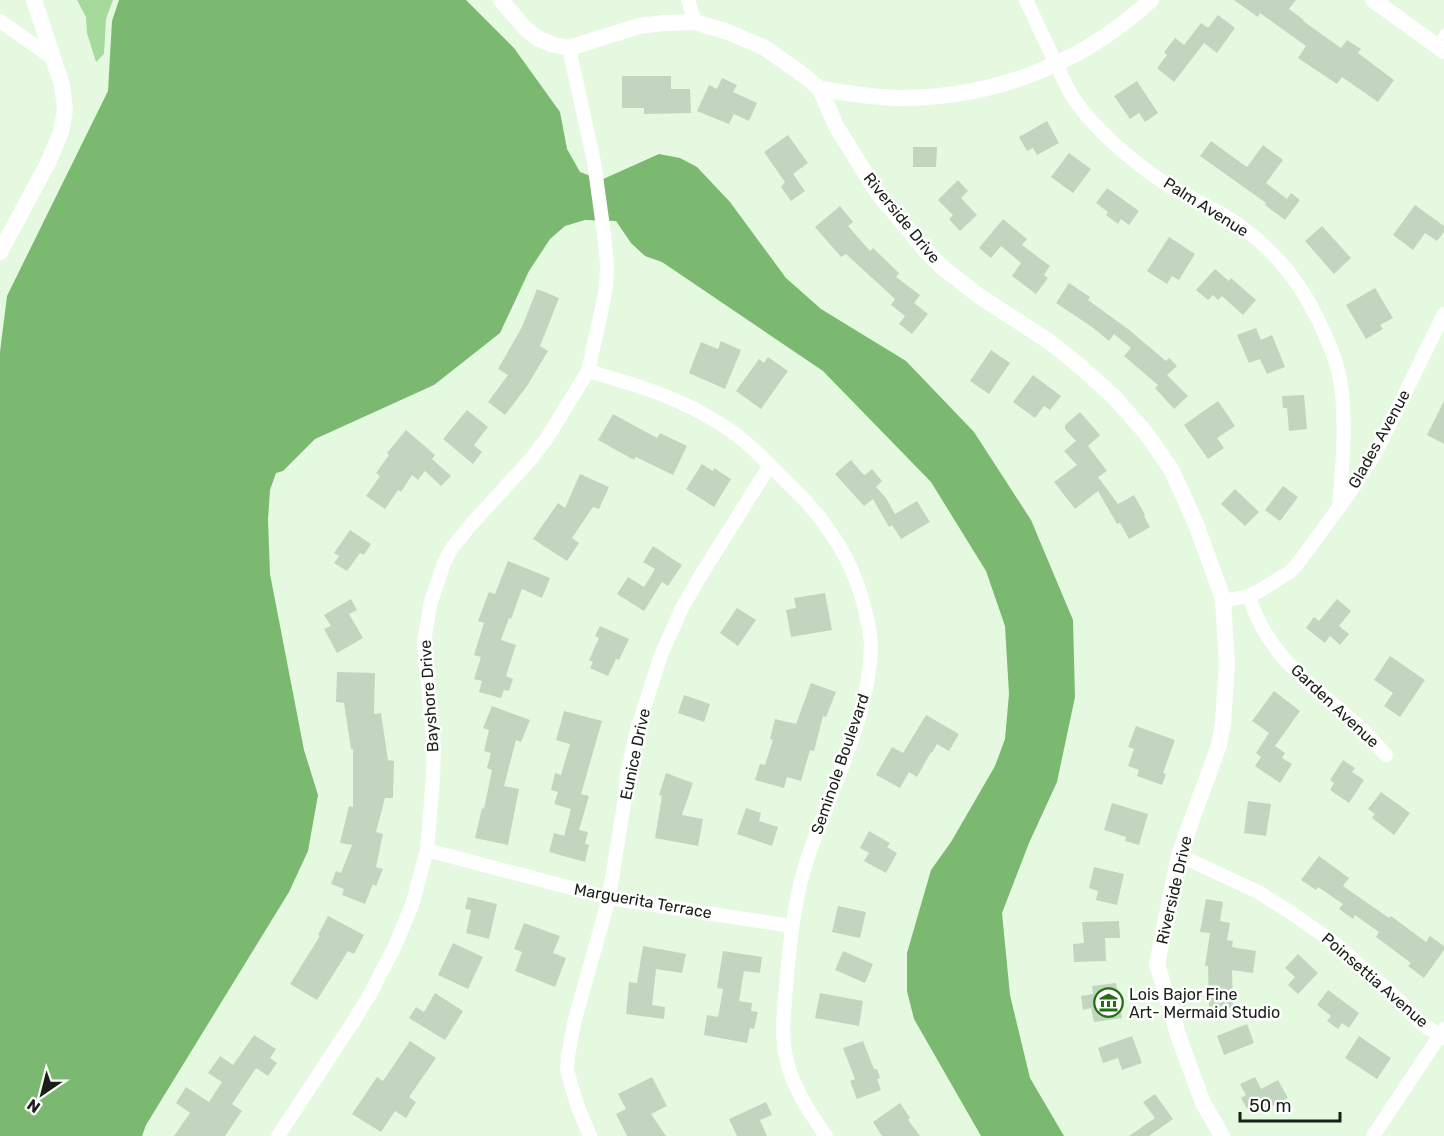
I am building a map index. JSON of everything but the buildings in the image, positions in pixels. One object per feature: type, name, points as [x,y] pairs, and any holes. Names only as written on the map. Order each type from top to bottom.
[{"type":"street","points":[[0,252],[48,163],[61,132],[64,110],[62,85],[34,0]]},
{"type":"street","points":[[501,0],[524,27],[537,38],[569,48]]},
{"type":"street","points":[[688,0],[695,22]]},
{"type":"street","name":"Palm Avenue","points":[[1026,0],[1066,86],[1075,102],[1088,117],[1136,163],[1166,184],[1245,229],[1270,250],[1310,302],[1330,344],[1342,390],[1344,435],[1340,507]]},
{"type":"street","points":[[820,89],[897,98],[963,94],[1011,82],[1056,64],[1106,37],[1151,0]]},
{"type":"street","points":[[1376,1],[1441,42]]},
{"type":"street","points":[[0,21],[54,59]]},
{"type":"street","name":"Riverside Drive","points":[[569,48],[639,26],[695,22],[728,32],[765,48],[782,59],[820,89],[836,126],[877,192],[942,267],[980,296],[1050,342],[1082,368],[1114,397],[1145,432],[1171,470],[1196,524],[1223,601],[1227,663],[1223,723],[1219,745],[1179,855],[1157,964],[1179,1038],[1203,1103],[1222,1136]]},
{"type":"street","name":"Bayshore Drive","points":[[278,1136],[354,1022],[394,948],[412,905],[427,850],[433,778],[434,748],[424,642],[425,627],[433,592],[444,563],[452,548],[468,528],[531,459],[588,370],[606,287],[607,264],[594,162],[569,48]]},
{"type":"street","name":"Glades Avenue","points":[[1249,596],[1290,572],[1340,507],[1376,453],[1444,314]]},
{"type":"street","name":"Seminole Boulevard","points":[[588,370],[668,396],[710,417],[738,436],[818,514],[854,574],[863,601],[871,646],[868,676],[851,742],[803,874],[791,926],[785,1000],[786,1058],[796,1088],[826,1136]]},
{"type":"street","name":"Eunice Drive","points":[[590,1136],[579,1110],[567,1069],[569,1044],[609,898],[633,747],[642,713],[661,655],[682,608],[770,465]]},
{"type":"street","points":[[1223,601],[1249,596]]},
{"type":"street","name":"Garden Avenue","points":[[1249,596],[1257,619],[1270,642],[1298,674],[1356,724],[1386,754]]},
{"type":"street","name":"Marguerita Terrace","points":[[427,850],[609,898],[791,926]]},
{"type":"street","name":"Poinsettia Avenue","points":[[1179,855],[1250,888],[1290,912],[1339,946],[1422,1024],[1443,1034]]},
{"type":"street","points":[[1373,1136],[1443,1034]]},
{"type":"shaded area","points":[[77,0],[113,0],[106,19],[104,54],[96,62],[87,33],[86,17]]},
{"type":"shaded area","points":[[119,0],[466,0],[514,48],[560,112],[567,149],[580,172],[601,180],[659,154],[680,158],[697,167],[730,202],[786,278],[821,309],[906,361],[974,432],[1031,520],[1073,620],[1075,697],[1057,782],[1029,843],[1002,913],[1010,995],[1030,1078],[1064,1136],[981,1136],[914,1019],[907,991],[907,953],[931,870],[951,842],[995,766],[1005,739],[1009,694],[1005,626],[986,571],[931,482],[823,371],[662,262],[645,256],[631,243],[616,221],[585,220],[565,226],[550,239],[529,271],[500,333],[434,385],[315,439],[283,471],[276,473],[270,490],[268,520],[270,574],[304,750],[318,795],[308,851],[289,892],[146,1125],[142,1136],[0,1136],[0,352],[7,296],[108,91],[112,21]]},
{"type":"place","name":"Lois Bajor Fine Art- Mermaid Studio","points":[[1108,1003]]}]
